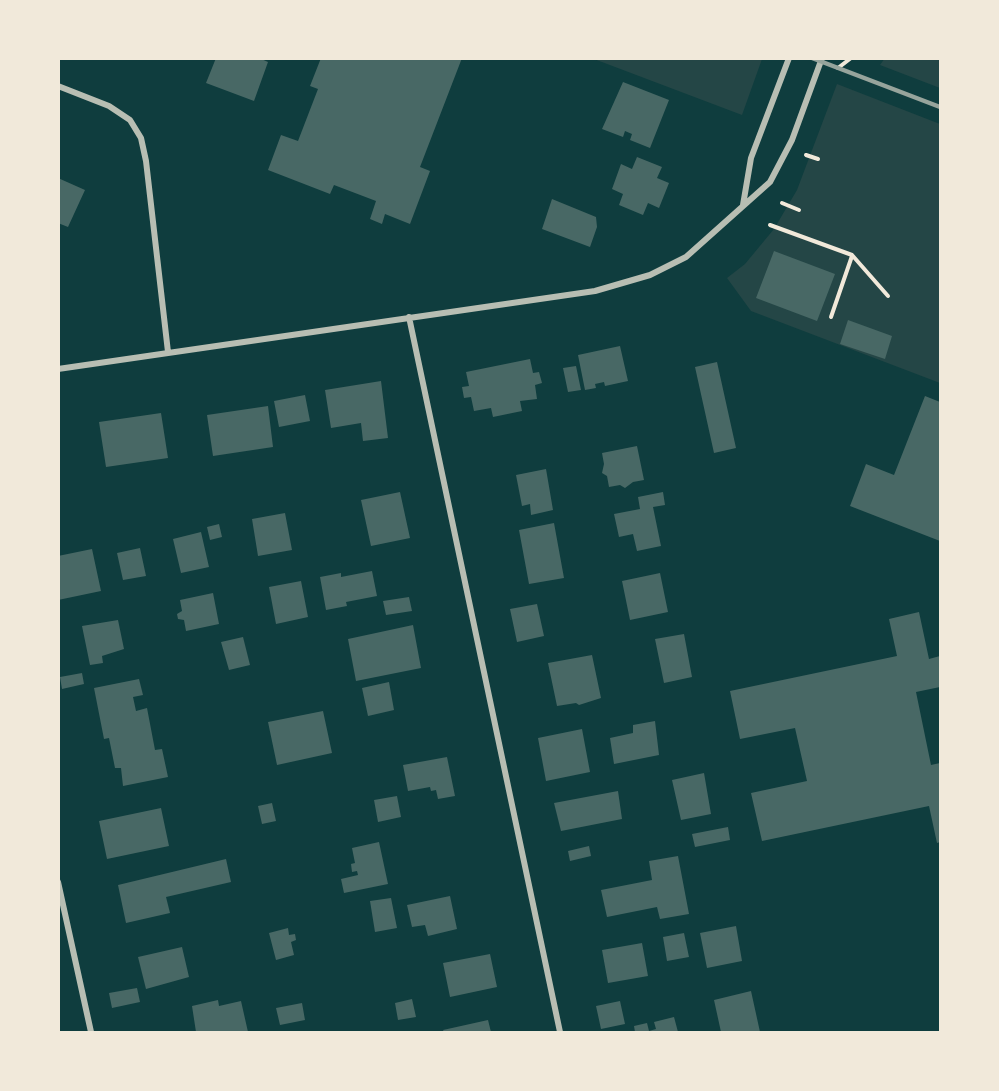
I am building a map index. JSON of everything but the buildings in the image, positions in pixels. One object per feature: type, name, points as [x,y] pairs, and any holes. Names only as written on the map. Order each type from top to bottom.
[{"type":"street","points":[[743,205],[752,158],[789,58]]},
{"type":"street","points":[[58,369],[595,291],[650,275],[687,257],[770,182],[785,156],[822,58]]},
{"type":"street","points":[[58,86],[110,106],[130,120],[141,138],[146,161],[168,352]]},
{"type":"street","points":[[409,317],[560,1032]]},
{"type":"street","points":[[58,882],[91,1032]]},
{"type":"path","points":[[838,68],[851,58]]},
{"type":"path","points":[[806,155],[818,159]]},
{"type":"path","points":[[782,203],[799,210]]},
{"type":"path","points":[[770,225],[852,255],[888,296]]},
{"type":"path","points":[[831,317],[852,255]]},
{"type":"shaded area","points":[[885,58],[940,59],[940,88],[880,65]]},
{"type":"shaded area","points":[[594,59],[762,59],[742,115]]},
{"type":"shaded area","points":[[837,84],[940,124],[940,383],[751,311],[727,278],[745,264],[774,229],[797,190]]},
{"type":"railway","points":[[812,58],[940,107]]}]
